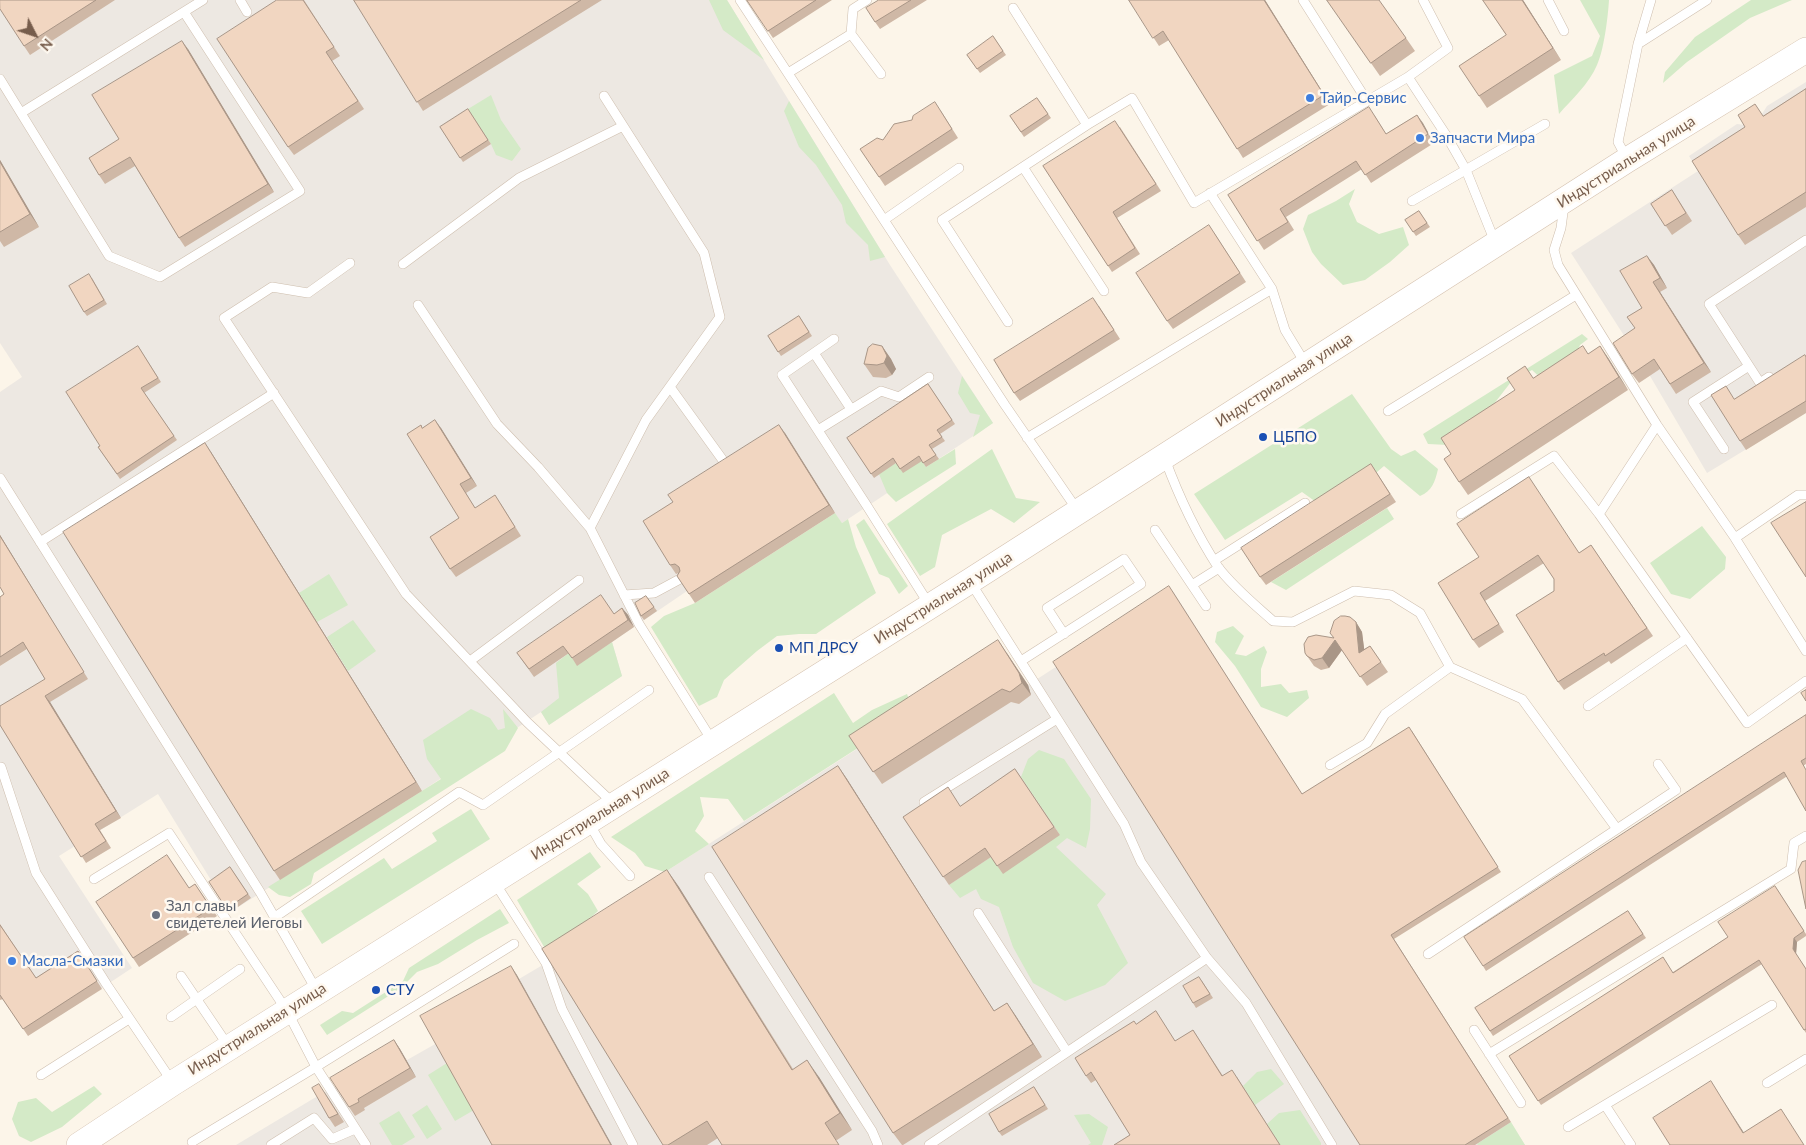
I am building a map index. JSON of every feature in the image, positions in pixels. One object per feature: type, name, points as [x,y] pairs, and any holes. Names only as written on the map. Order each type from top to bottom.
[{"type":"main road","name":"Индустриальная улица","points":[[79,1145],[229,1047],[970,581],[1628,160],[1806,50]]},
{"type":"lane","points":[[21,113],[203,0]]},
{"type":"lane","points":[[240,0],[246,12]]},
{"type":"lane","points":[[740,0],[1027,438],[1078,512]]},
{"type":"lane","points":[[867,0],[853,9],[851,34],[881,74]]},
{"type":"lane","points":[[1302,0],[1366,102]]},
{"type":"lane","points":[[1008,322],[942,220],[1087,125],[1132,98],[1194,202],[1408,77],[1448,48],[1423,0]]},
{"type":"lane","points":[[1548,0],[1564,31]]},
{"type":"lane","points":[[1628,160],[1618,142],[1638,44],[1651,0]]},
{"type":"lane","points":[[1638,44],[1707,0]]},
{"type":"lane","points":[[1013,8],[1087,125]]},
{"type":"lane","points":[[0,79],[109,256],[160,277],[300,191],[184,12]]},
{"type":"lane","points":[[788,73],[851,34]]},
{"type":"lane","points":[[1408,77],[1446,135],[1466,170],[1496,244]]},
{"type":"lane","points":[[590,528],[646,420],[720,318],[704,253],[604,96]]},
{"type":"lane","points":[[1412,201],[1545,124]]},
{"type":"lane","points":[[402,264],[519,178],[623,126]]},
{"type":"lane","points":[[1023,167],[1104,291]]},
{"type":"lane","points":[[884,220],[959,168]]},
{"type":"lane","points":[[1210,193],[1272,289],[1285,330],[1306,366]]},
{"type":"lane","points":[[1565,200],[1561,228],[1554,250],[1558,265],[1658,425],[1735,538],[1806,651]]},
{"type":"lane","points":[[1775,374],[1760,383],[1709,304],[1806,240]]},
{"type":"lane","points":[[350,263],[308,293],[272,287],[224,318],[406,594],[527,722],[615,804]]},
{"type":"lane","points":[[1027,438],[1272,289]]},
{"type":"lane","points":[[1388,411],[1576,295]]},
{"type":"lane","points":[[418,305],[497,424],[538,467],[590,528],[639,624],[713,742]]},
{"type":"lane","points":[[834,339],[782,375],[930,606]]},
{"type":"lane","points":[[814,353],[851,409]]},
{"type":"lane","points":[[1724,449],[1693,402],[1749,366]]},
{"type":"lane","points":[[818,430],[881,391],[899,397],[929,377]]},
{"type":"lane","points":[[670,387],[722,459]]},
{"type":"lane","points":[[40,542],[274,393]]},
{"type":"lane","points":[[1599,514],[1658,425]]},
{"type":"lane","points":[[1461,514],[1554,456],[1599,514],[1747,723],[1806,681]]},
{"type":"lane","points":[[1164,457],[1181,502],[1217,564],[1246,597],[1273,621],[1294,622],[1354,591],[1391,595],[1420,613],[1450,667],[1522,699],[1617,828]]},
{"type":"lane","points":[[0,478],[275,918],[318,991]]},
{"type":"lane","points":[[1735,538],[1798,495],[1806,495]]},
{"type":"lane","points":[[1192,585],[1217,564],[1305,503]]},
{"type":"lane","points":[[1155,530],[1206,606]]},
{"type":"lane","points":[[1020,661],[1064,634],[1141,584],[1124,559],[1046,608],[1064,634]]},
{"type":"lane","points":[[624,595],[654,593],[680,579]]},
{"type":"lane","points":[[470,661],[579,580]]},
{"type":"lane","points":[[970,581],[1124,824],[1141,862],[1207,958],[1246,1004],[1332,1145]]},
{"type":"lane","points":[[1588,706],[1687,638]]},
{"type":"lane","points":[[1330,765],[1367,743],[1385,714],[1450,667]]},
{"type":"lane","points":[[275,918],[459,792],[483,805],[649,690]]},
{"type":"lane","points":[[924,802],[1057,719]]},
{"type":"lane","points":[[1428,954],[1676,790],[1658,764]]},
{"type":"lane","points":[[1,767],[36,873],[129,1019],[173,1083]]},
{"type":"lane","points":[[588,821],[601,844],[630,876]]},
{"type":"lane","points":[[94,879],[169,833],[287,1011],[316,1068],[366,1145]]},
{"type":"lane","points":[[1489,1054],[1791,869],[1794,844],[1806,836]]},
{"type":"lane","points":[[709,877],[872,1131],[878,1145]]},
{"type":"lane","points":[[494,881],[546,963],[562,1010],[633,1145]]},
{"type":"lane","points":[[978,913],[1067,1052]]},
{"type":"lane","points":[[192,1142],[316,1068],[514,944]]},
{"type":"lane","points":[[929,1145],[1207,958]]},
{"type":"lane","points":[[171,1017],[240,969]]},
{"type":"lane","points":[[181,976],[229,1047]]},
{"type":"lane","points":[[1568,1127],[1772,1005]]},
{"type":"lane","points":[[41,1075],[129,1019]]},
{"type":"lane","points":[[1474,1030],[1521,1103]]},
{"type":"lane","points":[[1767,1083],[1806,1059]]},
{"type":"lane","points":[[1605,1105],[1631,1145]]},
{"type":"lane","points":[[271,1145],[314,1118],[332,1140],[355,1129]]},
{"type":"shaded area","points":[[0,0],[727,0],[890,265],[993,423],[842,523],[835,514],[687,591],[612,642],[622,676],[549,725],[541,712],[422,791],[232,911],[158,794],[59,856],[132,968],[61,1015],[0,924],[0,666],[58,630],[0,535],[0,392],[22,377],[0,343]]},
{"type":"shaded area","points":[[1806,82],[1806,413],[1707,473],[1650,376],[1571,253],[1698,171],[1689,156],[1737,124],[1745,125],[1762,114],[1767,106]]},
{"type":"shaded area","points":[[1173,591],[1525,1145],[236,1145],[400,1049],[407,1060],[437,1043],[519,979],[546,963],[665,872],[1007,653],[1028,685]]},
{"type":"green space","points":[[709,0],[727,0],[764,60],[723,30]]},
{"type":"green space","points":[[1580,0],[1609,0],[1604,42],[1597,65],[1590,79],[1559,114],[1554,75],[1592,56],[1600,36]]},
{"type":"green space","points":[[1751,0],[1792,0],[1750,18],[1687,62],[1663,83],[1665,72],[1695,37]]},
{"type":"green space","points":[[491,95],[501,120],[521,149],[512,161],[496,155],[468,109]]},
{"type":"green space","points":[[789,101],[885,257],[870,261],[868,245],[846,223],[842,205],[816,165],[799,147],[784,111]]},
{"type":"green space","points":[[1355,189],[1349,204],[1357,222],[1379,234],[1403,227],[1409,245],[1365,280],[1343,285],[1321,264],[1312,252],[1303,229],[1308,215]]},
{"type":"green space","points":[[1582,334],[1588,339],[1580,345],[1571,367],[1546,383],[1532,370],[1511,382],[1475,428],[1448,445],[1428,444],[1423,434]]},
{"type":"green space","points":[[962,376],[993,423],[973,437],[980,415],[970,413],[958,393]]},
{"type":"green space","points":[[1352,394],[1391,449],[1401,456],[1415,450],[1438,469],[1430,489],[1420,496],[1384,466],[1323,507],[1302,492],[1225,540],[1194,494]]},
{"type":"green space","points":[[955,449],[956,464],[896,502],[887,493],[879,474],[896,463],[922,461],[926,467]]},
{"type":"green space","points":[[992,449],[1016,498],[1040,502],[1014,523],[991,509],[942,535],[935,567],[920,576],[887,524]]},
{"type":"green space","points":[[1387,508],[1394,519],[1286,590],[1271,582]]},
{"type":"green space","points":[[835,513],[842,523],[848,519],[856,547],[876,593],[816,634],[777,636],[724,680],[717,697],[699,706],[651,627],[664,616],[695,603]]},
{"type":"green space","points":[[864,519],[908,586],[899,594],[889,578],[879,574],[856,525]]},
{"type":"green space","points":[[1702,526],[1726,557],[1725,569],[1690,599],[1671,594],[1650,563]]},
{"type":"green space","points":[[329,574],[348,605],[317,622],[299,593]]},
{"type":"green space","points":[[353,620],[376,651],[348,671],[327,637]]},
{"type":"green space","points":[[1233,626],[1244,636],[1235,654],[1246,656],[1264,646],[1267,652],[1261,669],[1261,687],[1281,684],[1289,693],[1307,690],[1309,698],[1287,717],[1261,707],[1235,666],[1215,642],[1217,632]]},
{"type":"green space","points":[[612,642],[622,676],[549,725],[541,712],[559,698],[556,663],[569,653],[577,665]]},
{"type":"green space","points":[[834,693],[853,723],[872,710],[907,694],[914,712],[744,821],[728,799],[700,797],[704,816],[695,831],[709,844],[665,872],[645,866],[635,853],[611,837]]},
{"type":"green space","points":[[471,709],[490,718],[498,730],[505,728],[503,709],[518,728],[505,751],[314,873],[311,884],[290,897],[279,895],[268,887],[441,779],[427,759],[423,740]]},
{"type":"green space","points":[[1039,750],[1064,759],[1091,799],[1090,829],[1086,848],[1067,838],[1056,847],[1106,894],[1097,905],[1128,963],[1105,985],[1065,1001],[1033,983],[1013,947],[999,907],[981,899],[976,889],[960,898],[949,885],[991,857],[1060,835],[1021,777],[1028,759]]},
{"type":"green space","points":[[471,809],[490,839],[322,944],[301,911],[384,858],[392,869],[437,841],[432,833]]},
{"type":"green space","points":[[590,852],[601,867],[577,884],[588,894],[598,911],[577,930],[551,959],[517,900]]},
{"type":"green space","points":[[500,909],[509,923],[438,964],[417,972],[401,988],[327,1035],[320,1025],[342,1011],[353,1013],[403,981],[409,968]]},
{"type":"green space","points":[[447,1063],[474,1110],[455,1121],[428,1075]]},
{"type":"green space","points":[[1271,1069],[1284,1084],[1255,1105],[1243,1086],[1257,1072]]},
{"type":"green space","points":[[94,1086],[102,1094],[62,1127],[31,1142],[19,1136],[12,1119],[18,1102],[36,1098],[52,1112]]},
{"type":"green space","points":[[427,1105],[442,1129],[427,1139],[412,1115]]},
{"type":"green space","points":[[1300,1110],[1321,1145],[1280,1145],[1267,1124],[1279,1113]]},
{"type":"green space","points":[[399,1111],[415,1137],[402,1145],[392,1145],[379,1123]]},
{"type":"green space","points":[[1089,1114],[1108,1127],[1102,1145],[1088,1145],[1091,1143],[1074,1115]]},
{"type":"green space","points":[[1511,1122],[1525,1145],[1477,1144]]},
{"type":"building","points":[[0,0],[96,0],[24,46],[0,9]]},
{"type":"building","points":[[277,0],[303,0],[334,47],[326,52],[358,101],[288,147],[217,39]]},
{"type":"building","points":[[354,0],[581,0],[417,102]]},
{"type":"building","points":[[747,0],[816,0],[768,31]]},
{"type":"building","points":[[879,0],[911,0],[875,22],[866,8]]},
{"type":"building","points":[[1129,0],[1264,0],[1324,95],[1237,149],[1163,31],[1153,38]]},
{"type":"building","points":[[1327,0],[1379,0],[1406,38],[1371,63]]},
{"type":"building","points":[[1483,0],[1522,0],[1553,48],[1479,96],[1459,66],[1506,35]]},
{"type":"building","points":[[993,36],[1003,51],[977,69],[967,55]]},
{"type":"building","points":[[182,41],[268,184],[179,238],[130,157],[99,175],[89,158],[119,139],[92,95]]},
{"type":"building","points":[[1806,89],[1806,192],[1738,235],[1692,161],[1745,127],[1738,115],[1755,104],[1763,116]]},
{"type":"building","points":[[1037,98],[1048,114],[1021,132],[1010,116]]},
{"type":"building","points":[[935,102],[952,129],[879,177],[860,149],[877,138],[883,140],[894,124],[912,120],[913,116]]},
{"type":"building","points":[[1369,107],[1386,134],[1417,115],[1428,134],[1365,175],[1356,161],[1280,209],[1288,222],[1257,241],[1228,195]]},
{"type":"building","points":[[468,109],[488,140],[460,158],[440,127]]},
{"type":"building","points":[[1115,121],[1156,184],[1113,212],[1135,248],[1108,266],[1043,166]]},
{"type":"building","points":[[0,162],[30,214],[0,232]]},
{"type":"building","points":[[1672,190],[1686,213],[1665,226],[1651,204]]},
{"type":"building","points":[[1419,211],[1427,223],[1413,232],[1405,220]]},
{"type":"building","points":[[1209,225],[1240,273],[1167,321],[1136,273]]},
{"type":"building","points":[[1647,256],[1660,278],[1653,282],[1704,363],[1670,384],[1654,359],[1632,374],[1613,343],[1635,328],[1627,317],[1642,308],[1620,271]]},
{"type":"building","points":[[89,274],[104,300],[84,312],[69,286]]},
{"type":"building","points":[[1093,298],[1114,330],[1014,393],[994,360]]},
{"type":"building","points":[[799,316],[809,332],[778,352],[768,336]]},
{"type":"building","points":[[873,344],[882,346],[887,356],[884,363],[877,365],[864,364],[868,348]]},
{"type":"building","points":[[138,346],[158,378],[141,388],[174,436],[117,474],[98,447],[100,446],[66,392]]},
{"type":"building","points":[[1583,346],[1588,354],[1600,346],[1619,377],[1459,482],[1444,459],[1451,454],[1441,438],[1515,390],[1507,378],[1525,366],[1533,378]]},
{"type":"building","points":[[1805,355],[1806,401],[1740,441],[1711,395],[1726,386],[1734,399]]},
{"type":"building","points":[[928,384],[952,420],[937,430],[942,437],[929,445],[936,455],[923,463],[919,456],[900,469],[893,458],[871,474],[847,438]]},
{"type":"building","points":[[435,420],[471,478],[460,484],[475,508],[495,495],[515,527],[450,569],[430,537],[459,518],[407,434],[421,425],[422,428]]},
{"type":"building","points":[[779,425],[829,505],[689,594],[677,576],[680,571],[679,567],[675,564],[670,565],[643,521],[673,502],[668,495]]},
{"type":"building","points":[[205,443],[416,782],[274,871],[63,532]]},
{"type":"building","points":[[1371,464],[1390,494],[1260,577],[1241,548]]},
{"type":"building","points":[[1529,477],[1579,553],[1591,545],[1647,628],[1605,656],[1604,653],[1558,682],[1516,615],[1554,591],[1554,579],[1538,555],[1480,593],[1499,624],[1473,640],[1438,583],[1479,557],[1457,524]]},
{"type":"building","points":[[1806,502],[1806,577],[1771,523]]},
{"type":"building","points":[[0,536],[84,672],[45,696],[116,811],[95,824],[106,841],[81,857],[0,725],[0,706],[45,679],[23,642],[0,657],[0,597],[4,594],[0,587]]},
{"type":"building","points":[[1169,586],[1302,794],[1409,727],[1498,867],[1391,935],[1508,1118],[1465,1145],[1360,1145],[1053,662]]},
{"type":"building","points":[[601,595],[614,614],[622,608],[628,620],[572,658],[563,646],[529,669],[517,653]]},
{"type":"building","points":[[646,596],[654,607],[641,616],[635,603]]},
{"type":"building","points":[[1341,616],[1350,617],[1356,622],[1359,653],[1370,646],[1381,662],[1360,677],[1335,640],[1322,658],[1314,660],[1305,653],[1304,644],[1308,637],[1316,635],[1334,638],[1330,633],[1334,621]]},
{"type":"building","points":[[998,640],[1019,673],[1022,683],[1010,692],[1002,689],[873,772],[849,736]]},
{"type":"building","points":[[1806,690],[1806,701],[1801,693]]},
{"type":"building","points":[[1806,715],[1806,758],[1801,761],[1806,770],[1806,811],[1784,772],[1483,966],[1464,937]]},
{"type":"building","points":[[838,766],[994,1011],[1007,1003],[1033,1044],[893,1133],[712,847]]},
{"type":"building","points":[[1015,769],[1054,827],[997,866],[985,848],[943,877],[903,817],[948,787],[960,806]]},
{"type":"building","name":"Зал славы свидетелей Иеговы","points":[[167,855],[189,888],[195,884],[211,908],[133,958],[96,902]]},
{"type":"building","points":[[1806,861],[1806,909],[1798,870],[1802,862]]},
{"type":"building","points":[[230,867],[248,894],[229,907],[226,904],[224,905],[209,882]]},
{"type":"building","points":[[667,870],[792,1070],[807,1060],[840,1113],[825,1123],[839,1145],[722,1145],[707,1121],[668,1145],[663,1145],[542,949]]},
{"type":"building","points":[[1775,886],[1804,931],[1794,938],[1793,949],[1806,969],[1806,1029],[1804,1030],[1759,960],[1538,1101],[1509,1056],[1663,957],[1673,973],[1728,937],[1718,922]]},
{"type":"building","points":[[1628,911],[1643,934],[1490,1031],[1475,1008]]},
{"type":"building","name":"Масла-Смазки","points":[[0,925],[36,978],[78,951],[97,981],[23,1029],[0,995]]},
{"type":"building","points":[[511,966],[611,1145],[492,1145],[420,1016]]},
{"type":"building","points":[[1199,977],[1210,994],[1193,1003],[1183,986]]},
{"type":"building","points":[[1156,1011],[1175,1041],[1193,1030],[1222,1076],[1232,1070],[1280,1145],[1114,1145],[1130,1135],[1091,1072],[1086,1076],[1075,1058],[1134,1021],[1136,1024]]},
{"type":"building","points":[[394,1040],[410,1068],[358,1099],[359,1102],[349,1107],[330,1078]]},
{"type":"building","points":[[1711,1081],[1743,1133],[1781,1109],[1804,1145],[1670,1145],[1653,1118]]},
{"type":"building","points":[[319,1084],[338,1114],[329,1118],[312,1088]]},
{"type":"building","points":[[1034,1087],[1045,1105],[999,1132],[989,1114]]},
{"type":"place","name":"Тайр-Сервис","points":[[1310,98]]},
{"type":"place","name":"Запчасти Мира","points":[[1420,138]]},
{"type":"place","name":"ЦБПО","points":[[1263,437]]},
{"type":"place","name":"МП ДРСУ","points":[[779,648]]},
{"type":"place","name":"Зал славы свидетелей Иеговы","points":[[156,915]]},
{"type":"place","name":"Масла-Смазки","points":[[12,961]]},
{"type":"place","name":"СТУ","points":[[376,990]]}]
